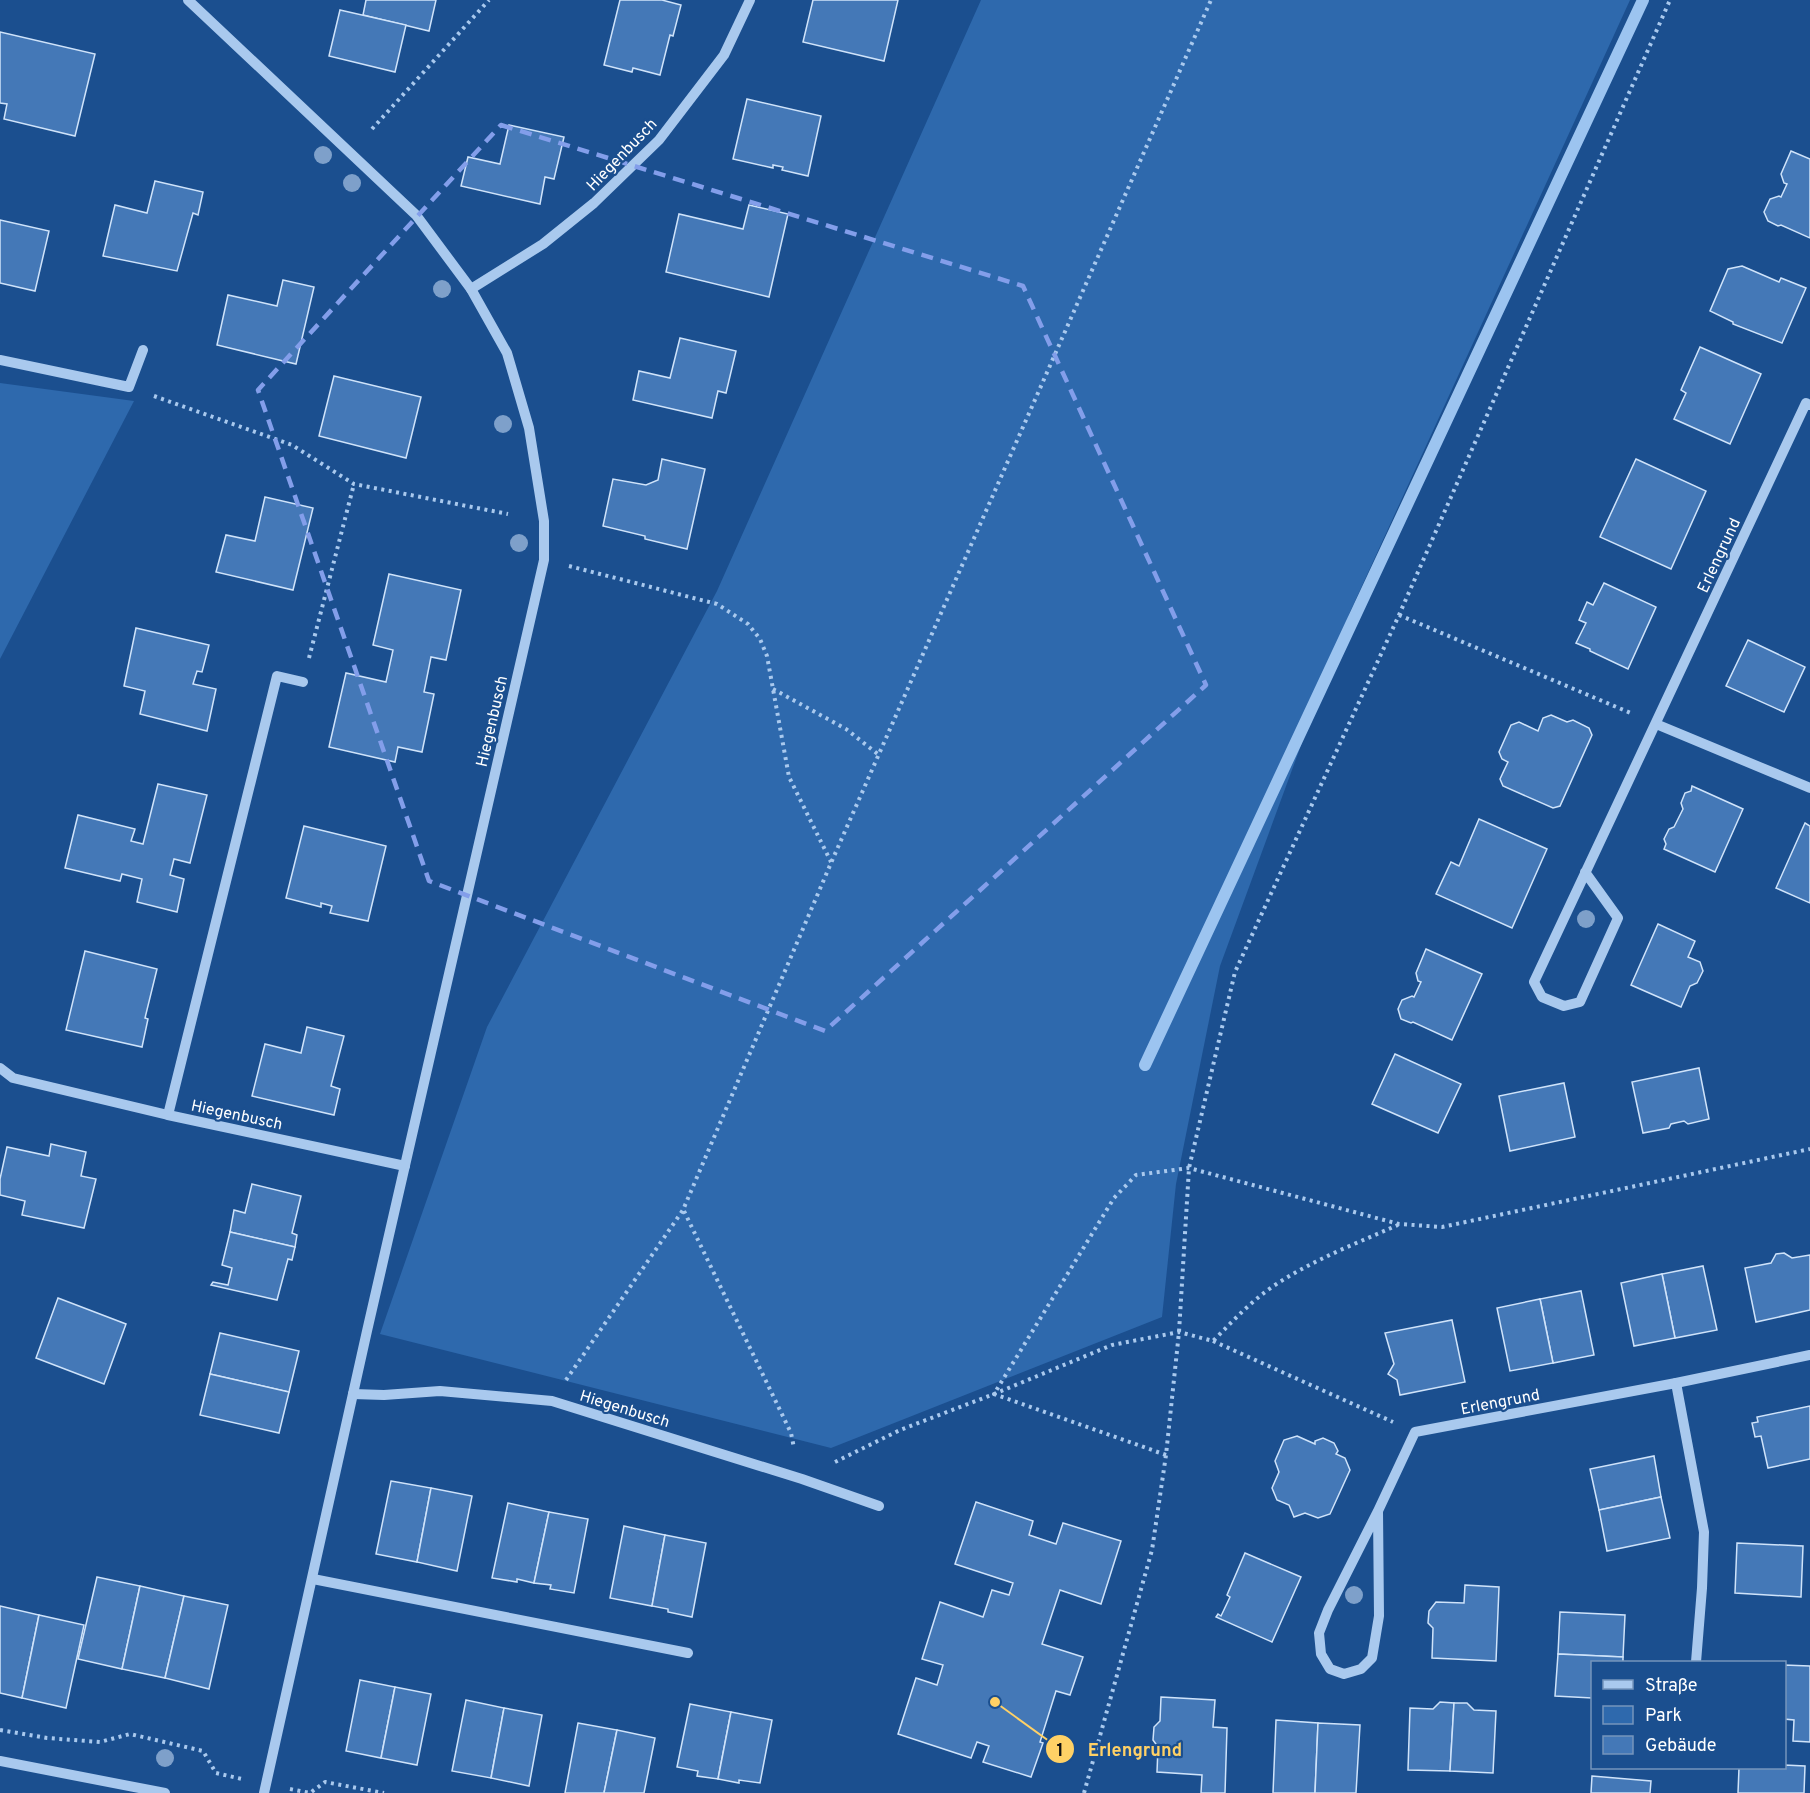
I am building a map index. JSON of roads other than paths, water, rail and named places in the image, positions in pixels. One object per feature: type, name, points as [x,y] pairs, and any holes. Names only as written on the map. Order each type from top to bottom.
[{"type":"street","name":"Hiegenbusch","points":[[471,289],[543,244],[594,203],[659,140],[724,55],[750,0]]},
{"type":"street","name":"Hiegenbusch","points":[[195,2],[416,214],[471,289],[507,353],[529,429],[544,521],[543,560],[264,1793]]},
{"type":"street","points":[[0,360],[129,387],[143,350]]},
{"type":"street","name":"Erlengrund","points":[[1585,872],[1618,918],[1580,1002],[1564,1006],[1542,997],[1534,982],[1585,872],[1656,724],[1806,403],[1810,405]]},
{"type":"street","name":"Hiegenbusch","points":[[168,1115],[277,676],[303,682]]},
{"type":"street","points":[[1656,724],[1810,788]]},
{"type":"street","name":"Hiegenbusch","points":[[0,1068],[13,1078],[168,1115],[405,1166]]},
{"type":"street","name":"Erlengrund","points":[[1378,1511],[1415,1432],[1676,1383],[1810,1355]]},
{"type":"street","points":[[1676,1383],[1704,1532],[1696,1661]]},
{"type":"street","name":"Hiegenbusch","points":[[353,1394],[384,1395],[440,1391],[552,1401],[802,1479],[879,1506]]},
{"type":"street","points":[[1378,1511],[1378,1616],[1372,1658],[1361,1669],[1344,1674],[1330,1669],[1321,1654],[1319,1633],[1328,1610],[1378,1511]]},
{"type":"street","points":[[312,1579],[688,1653]]},
{"type":"street","points":[[0,1761],[165,1793]]},
{"type":"waterway","points":[[1145,1065],[1643,0]]},
{"type":"place","name":"Erlengrund","points":[[995,1702]]}]
